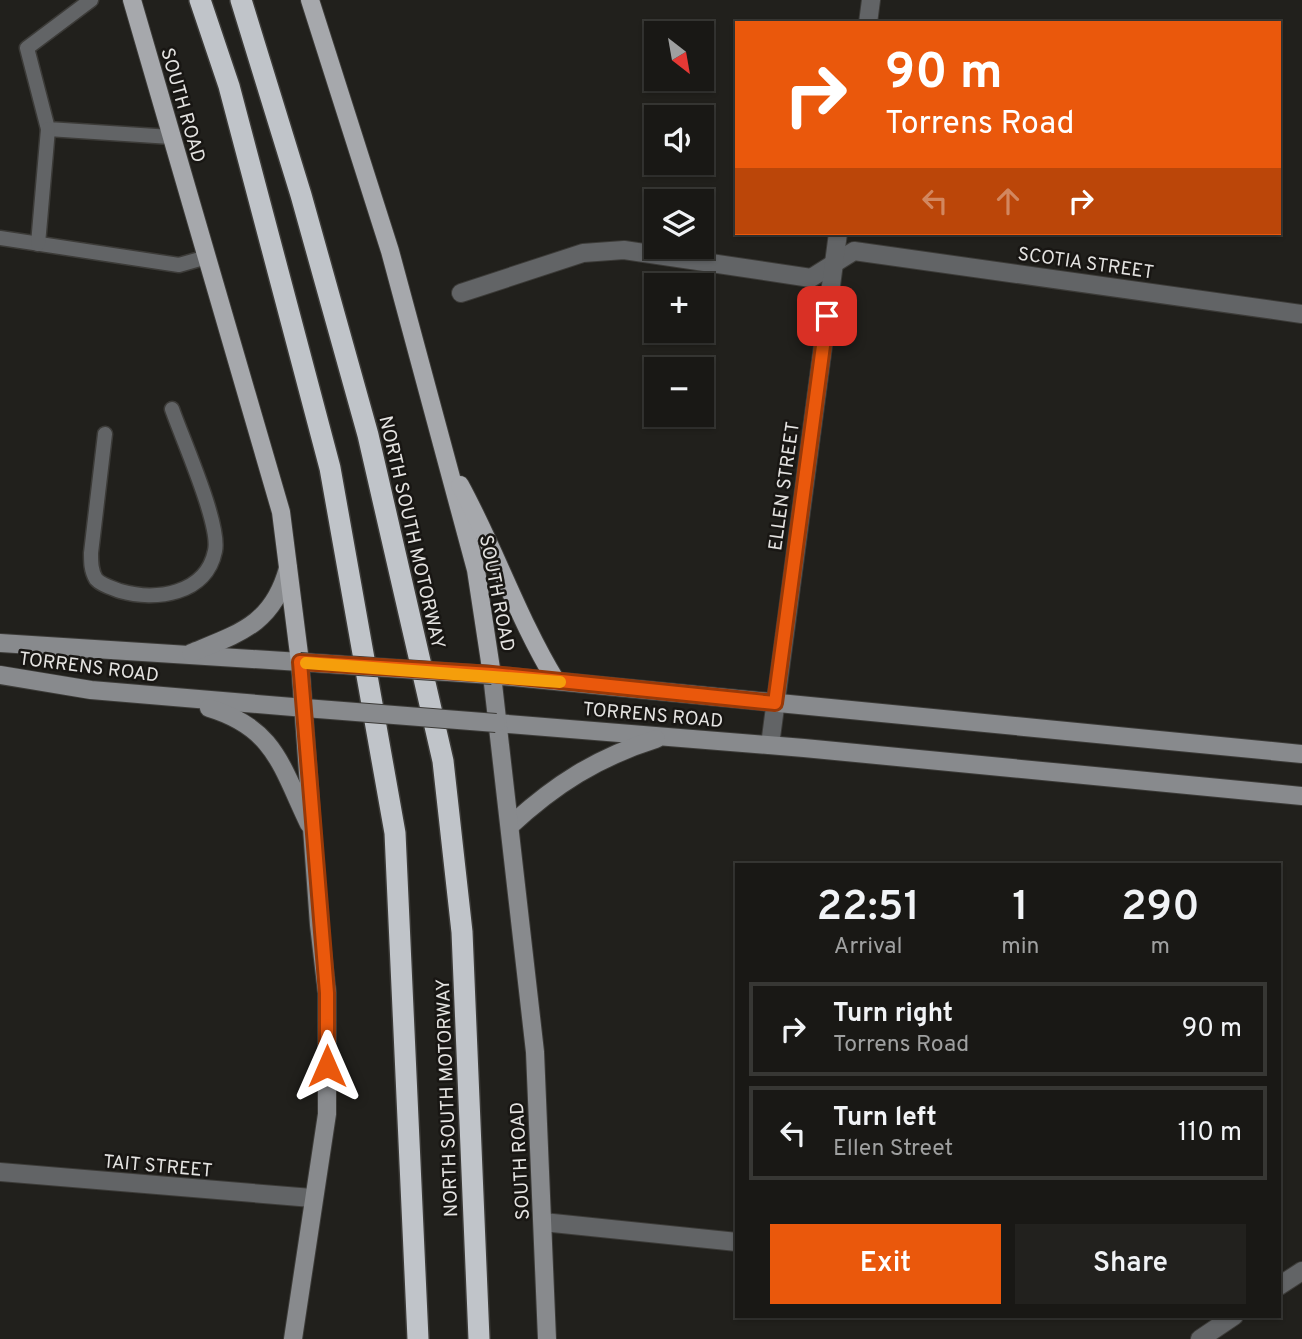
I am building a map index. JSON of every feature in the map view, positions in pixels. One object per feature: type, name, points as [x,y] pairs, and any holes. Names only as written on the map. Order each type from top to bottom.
[{"type":"highway","name":"NORTH SOUTH MOTORWAY","points":[[200,0],[229,86],[330,468],[395,833],[418,1339]]},
{"type":"highway","name":"NORTH SOUTH MOTORWAY","points":[[241,0],[301,195],[368,435],[443,761],[462,932],[479,1339]]},
{"type":"main road","name":"SOUTH ROAD","points":[[132,0],[281,512],[289,567],[305,708],[312,830],[327,993],[327,1114],[293,1339]]},
{"type":"main road","name":"SOUTH ROAD","points":[[310,0],[390,251],[476,570],[492,674],[535,1052],[547,1339]]},
{"type":"main road","points":[[446,460],[482,525],[533,642],[556,681]]},
{"type":"main road","points":[[188,654],[258,622],[274,606],[289,567]]},
{"type":"main road","name":"TORRENS ROAD","points":[[0,643],[492,674],[1302,754]]},
{"type":"main road","name":"TORRENS ROAD","points":[[0,675],[91,690],[770,745],[1302,796]]},
{"type":"main road","points":[[174,697],[236,716],[261,734],[272,747],[312,830]]},
{"type":"main road","points":[[510,826],[540,797],[596,761],[666,736]]},
{"type":"street","points":[[868,21],[871,0]]},
{"type":"street","name":"ELLEN STREET","points":[[770,745],[838,235]]},
{"type":"street","name":"SCOTIA STREET","points":[[461,293],[583,253],[624,250],[811,278],[854,251],[1302,314]]},
{"type":"street","name":"TAIT STREET","points":[[0,1172],[313,1198]]},
{"type":"street","points":[[543,1222],[735,1242]]},
{"type":"street","points":[[1281,1285],[1302,1271]]},
{"type":"street","points":[[1200,1339],[1211,1322]]},
{"type":"lane","points":[[38,244],[48,129],[27,48],[91,0]]},
{"type":"lane","points":[[48,129],[171,138]]},
{"type":"lane","points":[[0,238],[179,265],[207,257]]},
{"type":"lane","points":[[106,434],[91,553],[91,567],[97,580],[111,588],[151,597],[182,591],[198,582],[207,569],[216,551],[215,530],[172,409]]},
{"type":"slow traffic","points":[[306,663],[492,674],[560,682]]},
{"type":"route","points":[[327,1066],[327,993],[319,925],[300,662],[492,674],[775,703],[827,316]]}]
